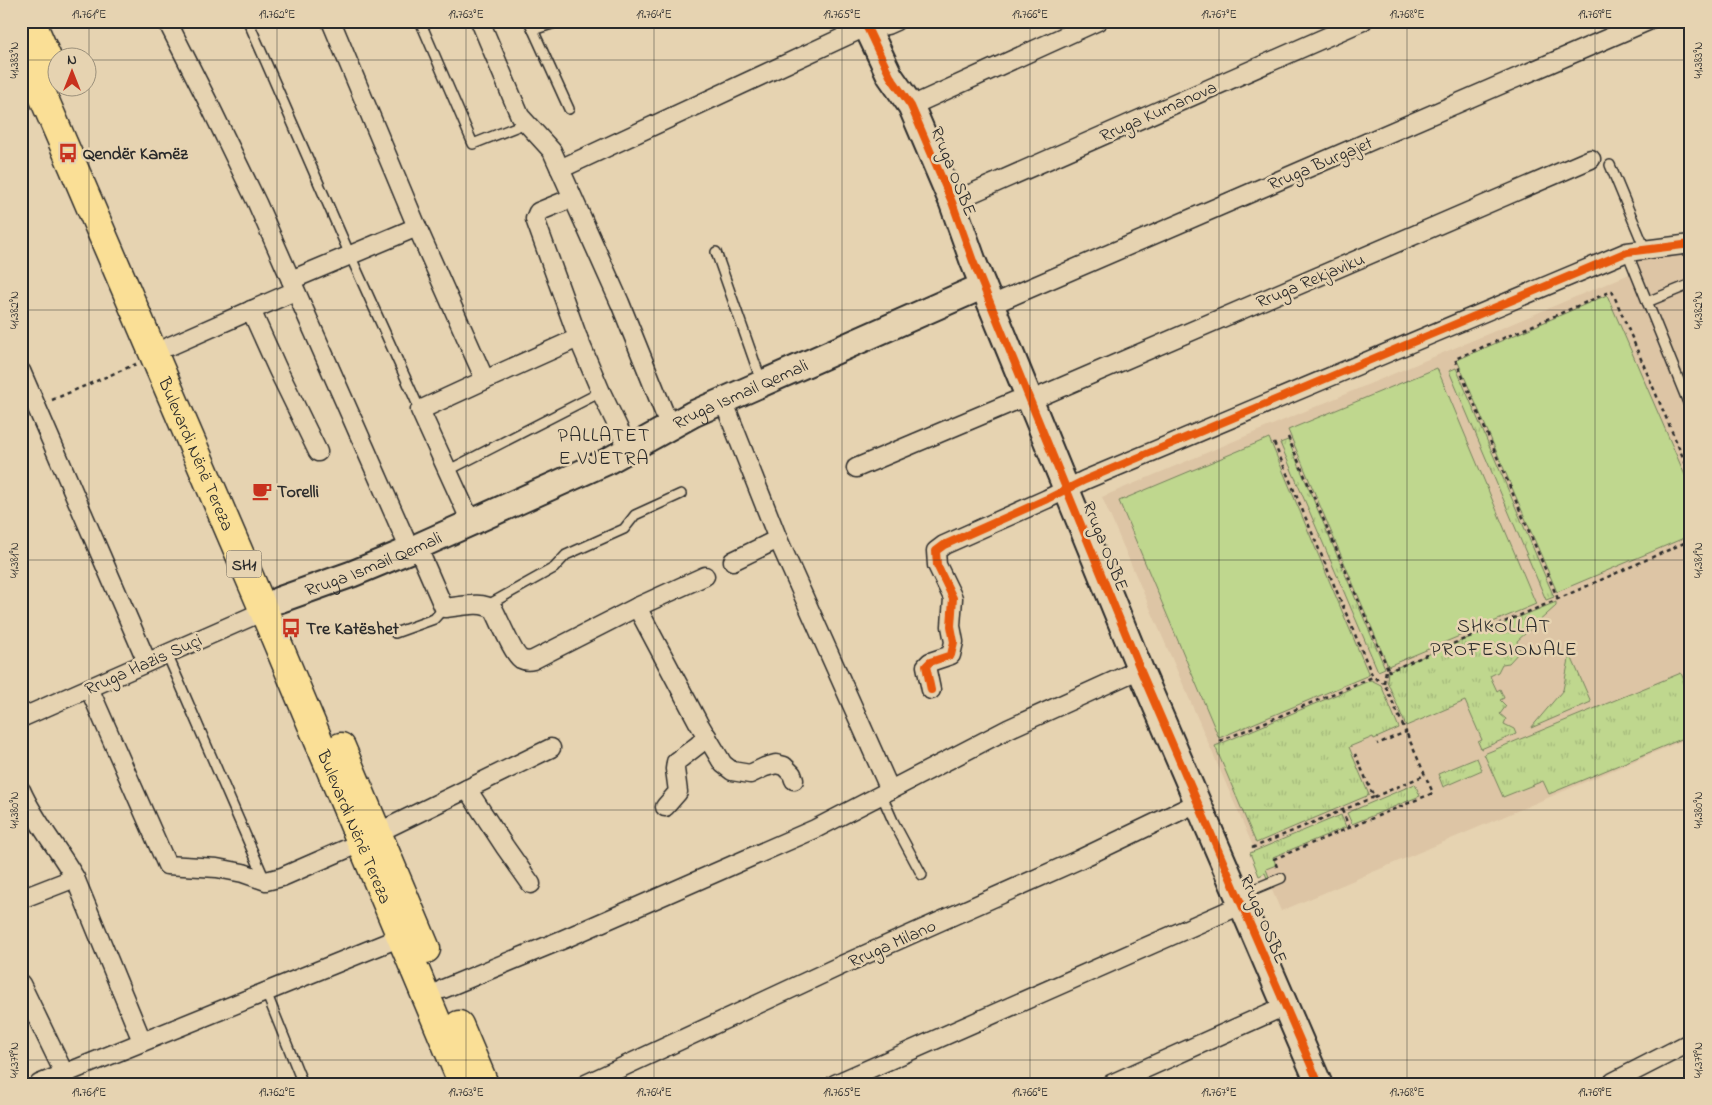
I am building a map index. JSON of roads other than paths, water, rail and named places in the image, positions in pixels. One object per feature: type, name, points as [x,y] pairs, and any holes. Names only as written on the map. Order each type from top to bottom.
[{"type":"main road","name":"Bulevardi Nënë Tereza","points":[[31,21],[38,80]]},
{"type":"main road","name":"Bulevardi Nënë Tereza","points":[[21,45],[162,351],[272,605],[369,838],[443,989],[480,1083]]},
{"type":"main road","name":"Bulevardi Nënë Tereza","points":[[64,98],[162,351]]},
{"type":"main road","name":"Bulevardi Nënë Tereza","points":[[369,838],[401,937],[480,1083]]},
{"type":"street","points":[[167,21],[249,186],[414,548],[444,608],[480,604],[488,605],[494,610],[515,652],[520,658],[527,661],[533,660],[637,607],[705,576]]},
{"type":"street","points":[[331,21],[417,227],[485,380]]},
{"type":"street","points":[[480,21],[520,116],[552,151],[620,303],[670,427]]},
{"type":"street","points":[[560,169],[848,35],[865,25],[887,25],[896,21]]},
{"type":"street","points":[[911,106],[1098,21]]},
{"type":"street","name":"Rruga Kumanova","points":[[952,202],[1363,21]]},
{"type":"street","name":"Rruga Burgajet","points":[[987,296],[1648,21]]},
{"type":"street","name":"Rruga OSBE","points":[[865,25],[890,76],[911,106],[952,202],[987,296],[1140,668],[1319,1084]]},
{"type":"street","name":"Rruga Rekjaviku","points":[[856,468],[1015,401],[1050,392],[1591,159]]},
{"type":"street","points":[[572,198],[538,212],[535,220],[578,338],[629,450]]},
{"type":"street","points":[[162,351],[251,310],[350,256],[417,227]]},
{"type":"street","points":[[931,690],[926,666],[930,662],[951,655],[954,642],[951,626],[953,598],[937,565],[936,551],[944,545],[1067,490],[1085,480],[1627,252],[1691,244]]},
{"type":"street","name":"Rruga Ismail Qemali","points":[[272,605],[414,548],[629,450],[693,414],[762,383],[987,296]]},
{"type":"street","points":[[251,310],[318,452]]},
{"type":"street","points":[[471,522],[420,410],[578,338]]},
{"type":"street","points":[[21,371],[147,662]]},
{"type":"street","points":[[723,400],[778,538],[886,793]]},
{"type":"street","points":[[734,561],[778,538]]},
{"type":"street","name":"Rruga Hazis Suçi","points":[[23,713],[89,688],[272,605]]},
{"type":"street","points":[[637,607],[723,764],[732,770],[750,774],[776,764],[784,766],[792,774],[794,780]]},
{"type":"street","points":[[443,989],[564,939],[806,833],[1008,728],[1140,668]]},
{"type":"street","points":[[89,688],[167,865],[216,868],[266,880],[282,877],[369,838],[551,748]]},
{"type":"street","points":[[665,807],[678,792],[676,762],[698,745],[706,736]]},
{"type":"street","points":[[467,789],[531,884]]},
{"type":"street","points":[[21,790],[41,826],[75,878],[142,1041]]},
{"type":"street","name":"Rruga Milano","points":[[586,1084],[842,965],[1078,860],[1199,802]]},
{"type":"street","points":[[21,899],[75,878]]},
{"type":"street","points":[[835,1084],[1239,900]]},
{"type":"street","points":[[39,1084],[401,937]]},
{"type":"street","points":[[21,984],[64,1073]]},
{"type":"street","points":[[1111,1084],[1285,1006]]},
{"type":"street","points":[[1613,1082],[1691,1042]]},
{"type":"lane","points":[[248,21],[350,256],[420,410]]},
{"type":"lane","points":[[420,21],[473,144],[526,123]]},
{"type":"lane","points":[[530,21],[569,109]]},
{"type":"lane","points":[[534,30],[561,21]]},
{"type":"lane","points":[[1610,165],[1645,249]]},
{"type":"lane","points":[[716,252],[762,383]]},
{"type":"lane","points":[[1627,252],[1691,410]]},
{"type":"lane","points":[[1647,302],[1691,284]]},
{"type":"lane","points":[[447,470],[601,392]]},
{"type":"lane","points":[[488,605],[554,568],[566,555],[624,529],[635,515],[681,494]]},
{"type":"lane","points":[[395,633],[434,619],[444,608]]},
{"type":"lane","points":[[167,654],[266,880]]},
{"type":"lane","points":[[886,793],[893,821],[922,874]]},
{"type":"lane","points":[[1239,900],[1280,876]]},
{"type":"lane","points":[[266,992],[303,1084]]},
{"type":"place","name":"Qendër Kamëz","points":[[68,153]]},
{"type":"place","name":"Torelli","points":[[262,491]]},
{"type":"place","name":"Tre Katëshet","points":[[291,628]]},
{"type":"district","name":"PALLATET E VJETRA","points":[[604,446]]},
{"type":"district","name":"SHKOLLAT PROFESIONALE","points":[[1504,636]]}]
